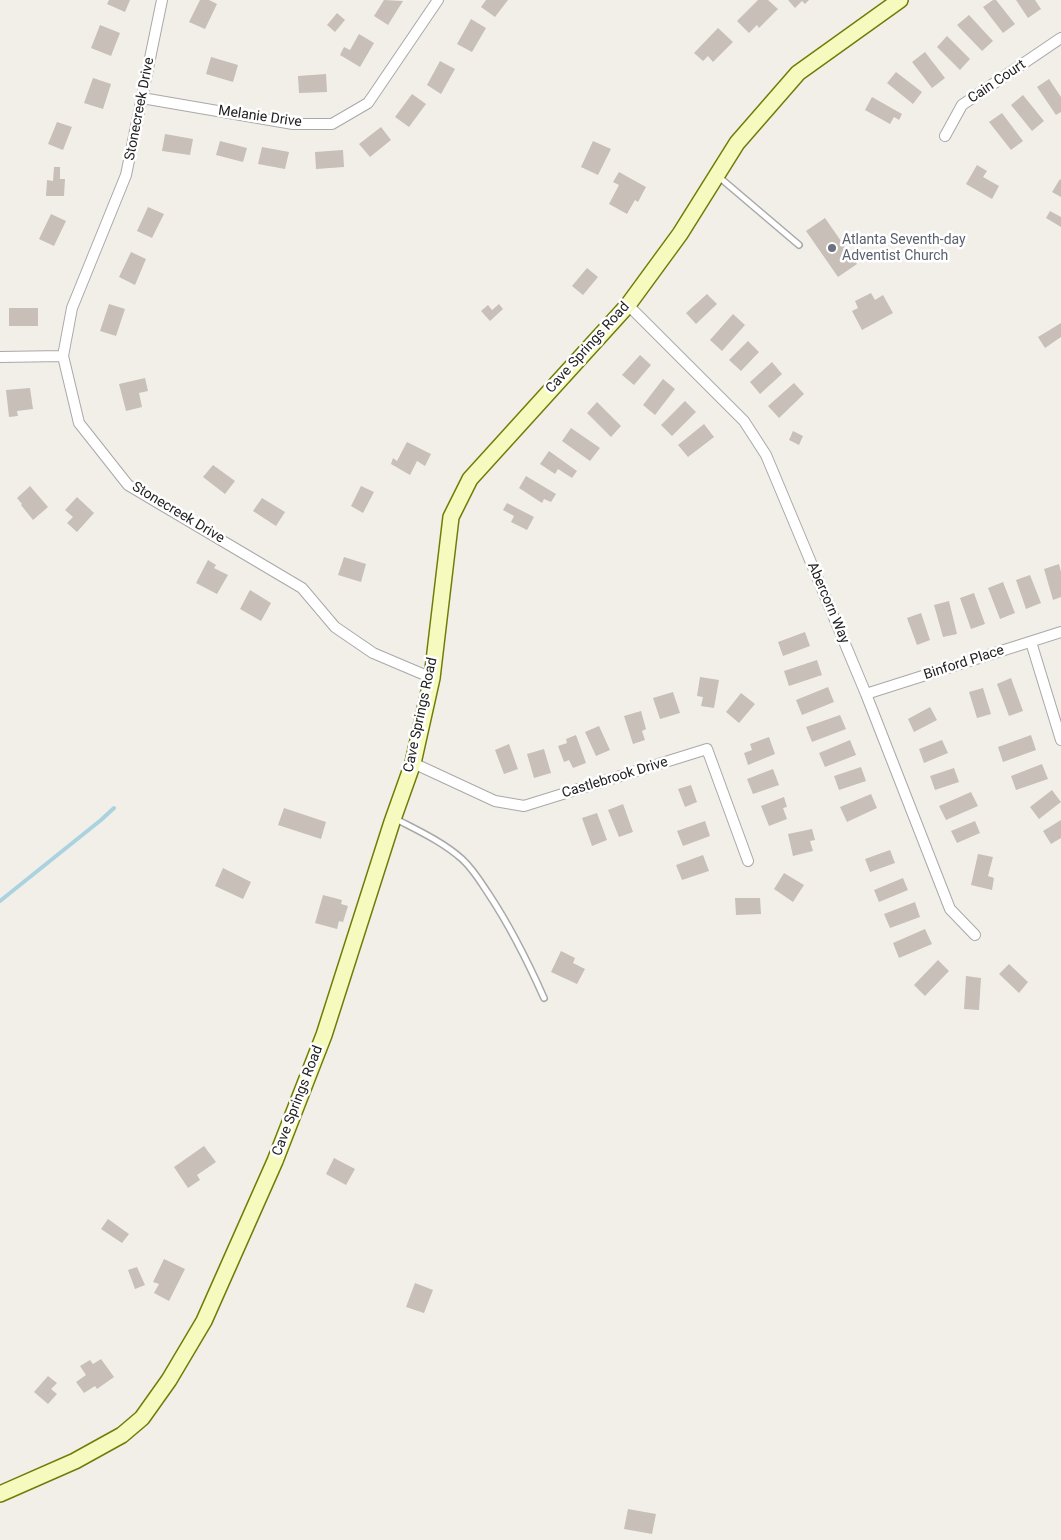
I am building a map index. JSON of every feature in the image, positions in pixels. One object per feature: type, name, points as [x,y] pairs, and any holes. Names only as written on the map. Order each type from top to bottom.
[{"type":"street","name":"Stonecreek Drive","points":[[162,0],[126,175],[72,308],[63,356],[79,423],[128,485],[302,588],[335,627],[373,653],[432,678]]},
{"type":"street","name":"Melanie Drive","points":[[142,98],[293,124],[332,124],[368,103],[438,0]]},
{"type":"street","name":"Cave Springs Road","points":[[0,1494],[75,1461],[122,1434],[142,1418],[169,1380],[201,1326],[275,1161],[324,1035],[413,763],[432,678],[451,517],[470,479],[628,305],[680,234],[737,143],[798,73],[900,0]]},
{"type":"street","name":"Cain Court","points":[[945,136],[962,106],[1061,38]]},
{"type":"street","name":"Abercorn Way","points":[[628,305],[744,421],[766,455],[866,694],[950,909],[975,935]]},
{"type":"street","points":[[0,357],[63,356]]},
{"type":"street","name":"Binford Place","points":[[866,694],[1061,632]]},
{"type":"street","points":[[1031,642],[1061,740]]},
{"type":"street","name":"Castlebrook Drive","points":[[413,763],[495,801],[524,806],[707,749],[748,861]]},
{"type":"lane","points":[[717,175],[799,245]]},
{"type":"lane","points":[[394,817],[440,843],[462,860],[476,875],[502,914],[544,998]]},
{"type":"building","points":[[109,0],[130,0],[125,12],[107,4]]},
{"type":"building","points":[[200,0],[209,0],[217,4],[205,29],[189,22]]},
{"type":"building","points":[[384,0],[403,1],[388,25],[374,16]]},
{"type":"building","points":[[486,0],[508,0],[495,17],[481,7]]},
{"type":"building","points":[[758,0],[768,0],[778,9],[759,28],[757,25],[749,33],[737,21]]},
{"type":"building","points":[[788,0],[809,0],[805,4],[802,1],[795,8]]},
{"type":"building","points":[[996,0],[1015,24],[1003,33],[983,7]]},
{"type":"building","points":[[1016,0],[1035,0],[1041,9],[1028,18]]},
{"type":"building","points":[[337,13],[345,20],[335,32],[327,25]]},
{"type":"building","points":[[969,15],[993,41],[982,51],[957,25]]},
{"type":"building","points":[[471,19],[486,28],[472,52],[457,44]]},
{"type":"building","points":[[100,25],[120,33],[111,56],[91,48]]},
{"type":"building","points":[[718,28],[733,42],[713,62],[708,56],[703,61],[694,53]]},
{"type":"building","points":[[359,34],[374,43],[360,67],[340,55],[344,47],[350,50]]},
{"type":"building","points":[[947,36],[970,59],[960,70],[937,47]]},
{"type":"building","points":[[925,52],[945,78],[932,88],[912,62]]},
{"type":"building","points":[[211,57],[238,65],[233,82],[206,74]]},
{"type":"building","points":[[440,61],[455,69],[441,94],[427,85]]},
{"type":"building","points":[[896,72],[922,92],[913,104],[887,83]]},
{"type":"building","points":[[326,74],[327,92],[299,93],[298,76]]},
{"type":"building","points":[[93,78],[111,84],[103,109],[84,103]]},
{"type":"building","points":[[1049,79],[1061,97],[1061,112],[1056,115],[1037,87]]},
{"type":"building","points":[[412,94],[426,104],[409,127],[395,117]]},
{"type":"building","points":[[1023,95],[1044,121],[1032,131],[1011,105]]},
{"type":"building","points":[[872,97],[902,114],[899,120],[894,117],[890,124],[865,110]]},
{"type":"building","points":[[1002,113],[1023,141],[1011,150],[989,122]]},
{"type":"building","points":[[57,122],[72,127],[63,150],[48,144]]},
{"type":"building","points":[[381,127],[391,140],[370,157],[359,144]]},
{"type":"building","points":[[165,134],[193,139],[190,155],[162,151]]},
{"type":"building","points":[[220,141],[247,148],[243,162],[216,155]]},
{"type":"building","points":[[593,141],[611,149],[598,175],[581,167]]},
{"type":"building","points":[[262,147],[289,152],[285,169],[258,164]]},
{"type":"building","points":[[343,150],[344,167],[316,169],[315,152]]},
{"type":"building","points":[[977,165],[987,171],[983,177],[999,186],[992,199],[966,184]]},
{"type":"building","points":[[54,167],[60,167],[60,179],[65,179],[64,196],[46,196],[47,180],[53,181]]},
{"type":"building","points":[[619,172],[646,187],[638,202],[635,200],[627,214],[609,204],[619,185],[613,182]]},
{"type":"building","points":[[1061,180],[1061,197],[1052,192]]},
{"type":"building","points":[[148,207],[164,214],[152,238],[137,231]]},
{"type":"building","points":[[1050,211],[1061,217],[1061,227],[1046,218]]},
{"type":"building","points":[[51,214],[66,221],[54,246],[39,239]]},
{"type":"building","name":"Atlanta Seventh-day Adventist Church","points":[[825,218],[857,264],[838,277],[806,231]]},
{"type":"building","points":[[131,252],[146,259],[135,285],[119,277]]},
{"type":"building","points":[[587,268],[598,277],[583,295],[572,286]]},
{"type":"building","points":[[871,293],[875,300],[883,295],[893,313],[862,330],[852,311],[858,308],[855,301]]},
{"type":"building","points":[[707,294],[717,304],[696,324],[686,313]]},
{"type":"building","points":[[109,304],[125,309],[116,336],[100,331]]},
{"type":"building","points":[[499,304],[503,309],[490,321],[481,311],[488,305],[492,310]]},
{"type":"building","points":[[9,308],[38,308],[38,326],[9,326]]},
{"type":"building","points":[[733,314],[745,325],[722,351],[710,340]]},
{"type":"building","points":[[1061,323],[1061,337],[1045,348],[1038,337]]},
{"type":"building","points":[[748,341],[759,352],[741,371],[729,360]]},
{"type":"building","points":[[640,355],[651,365],[634,385],[622,375]]},
{"type":"building","points":[[772,362],[782,374],[760,394],[750,382]]},
{"type":"building","points":[[145,378],[148,391],[139,393],[142,407],[126,411],[119,384]]},
{"type":"building","points":[[663,379],[675,389],[655,415],[643,405]]},
{"type":"building","points":[[794,383],[804,394],[779,418],[768,406]]},
{"type":"building","points":[[30,388],[33,409],[17,411],[18,416],[9,417],[6,390]]},
{"type":"building","points":[[685,401],[696,412],[672,436],[661,425]]},
{"type":"building","points":[[597,402],[621,426],[611,437],[587,413]]},
{"type":"building","points":[[704,424],[714,437],[688,457],[678,445]]},
{"type":"building","points":[[571,428],[600,448],[590,461],[562,441]]},
{"type":"building","points":[[793,431],[803,436],[799,445],[789,440]]},
{"type":"building","points":[[407,442],[431,454],[425,466],[417,461],[410,475],[391,464],[393,458],[397,461]]},
{"type":"building","points":[[549,451],[577,471],[572,478],[558,469],[555,474],[540,464]]},
{"type":"building","points":[[213,465],[235,481],[225,494],[203,477]]},
{"type":"building","points":[[526,476],[556,494],[551,502],[544,499],[542,503],[519,488]]},
{"type":"building","points":[[30,486],[48,507],[33,520],[17,498]]},
{"type":"building","points":[[361,486],[374,492],[363,513],[351,506]]},
{"type":"building","points":[[77,497],[94,513],[77,532],[67,523],[73,517],[65,510]]},
{"type":"building","points":[[262,498],[285,512],[276,526],[253,511]]},
{"type":"building","points":[[507,503],[534,517],[527,530],[511,522],[514,516],[503,510]]},
{"type":"building","points":[[344,557],[366,564],[361,582],[338,575]]},
{"type":"building","points":[[208,560],[216,565],[214,568],[228,575],[217,594],[196,583]]},
{"type":"building","points":[[1059,564],[1061,572],[1061,597],[1053,600],[1044,569]]},
{"type":"building","points":[[1030,575],[1041,603],[1026,609],[1016,580]]},
{"type":"building","points":[[1003,582],[1015,613],[1000,619],[988,588]]},
{"type":"building","points":[[250,590],[271,603],[261,621],[240,609]]},
{"type":"building","points":[[974,593],[985,624],[971,629],[960,598]]},
{"type":"building","points":[[949,601],[957,634],[943,637],[934,605]]},
{"type":"building","points":[[921,613],[930,640],[917,645],[907,618]]},
{"type":"building","points":[[805,632],[810,646],[783,656],[778,642]]},
{"type":"building","points":[[817,660],[822,675],[789,686],[784,671]]},
{"type":"building","points":[[700,677],[719,680],[714,708],[701,706],[703,697],[697,696]]},
{"type":"building","points":[[1011,678],[1023,711],[1009,716],[997,684]]},
{"type":"building","points":[[828,687],[834,702],[802,715],[796,700]]},
{"type":"building","points":[[983,688],[991,714],[977,718],[969,692]]},
{"type":"building","points":[[673,692],[680,713],[660,719],[653,698]]},
{"type":"building","points":[[741,693],[755,704],[739,723],[726,712]]},
{"type":"building","points":[[930,707],[937,720],[914,732],[908,719]]},
{"type":"building","points":[[641,711],[646,729],[642,731],[645,740],[633,744],[624,716]]},
{"type":"building","points":[[840,715],[846,729],[812,742],[806,727]]},
{"type":"building","points":[[599,726],[610,750],[596,756],[585,732]]},
{"type":"building","points":[[576,735],[586,763],[573,768],[569,760],[564,762],[558,746],[567,743],[566,739]]},
{"type":"building","points":[[1031,735],[1036,750],[1003,762],[998,747]]},
{"type":"building","points":[[769,737],[775,754],[748,765],[744,753],[752,750],[750,744]]},
{"type":"building","points":[[850,740],[856,755],[825,767],[819,753]]},
{"type":"building","points":[[942,740],[948,753],[924,763],[919,749]]},
{"type":"building","points":[[509,744],[518,769],[504,774],[495,750]]},
{"type":"building","points":[[544,749],[551,773],[534,778],[527,754]]},
{"type":"building","points":[[1042,764],[1048,779],[1016,790],[1011,776]]},
{"type":"building","points":[[861,767],[866,781],[839,790],[834,776]]},
{"type":"building","points":[[954,768],[959,782],[935,790],[930,776]]},
{"type":"building","points":[[773,769],[779,785],[753,794],[747,779]]},
{"type":"building","points":[[691,785],[697,802],[685,807],[678,789]]},
{"type":"building","points":[[1052,790],[1061,802],[1039,819],[1030,807]]},
{"type":"building","points":[[971,792],[978,806],[946,820],[939,806]]},
{"type":"building","points":[[871,794],[877,808],[847,822],[840,807]]},
{"type":"building","points":[[784,797],[787,807],[783,808],[787,819],[769,826],[761,806]]},
{"type":"building","points":[[623,804],[633,832],[619,837],[608,810]]},
{"type":"building","points":[[284,808],[326,822],[321,839],[278,825]]},
{"type":"building","points":[[597,813],[607,840],[592,846],[582,818]]},
{"type":"building","points":[[1061,820],[1061,838],[1051,844],[1043,831]]},
{"type":"building","points":[[705,821],[710,836],[683,846],[677,831]]},
{"type":"building","points":[[975,821],[980,833],[957,843],[951,831]]},
{"type":"building","points":[[812,829],[815,840],[810,841],[813,851],[793,856],[788,834]]},
{"type":"building","points":[[890,850],[895,863],[870,872],[865,859]]},
{"type":"building","points":[[978,854],[993,857],[988,876],[994,878],[992,890],[971,885]]},
{"type":"building","points":[[703,855],[709,871],[682,880],[676,865]]},
{"type":"building","points":[[223,868],[251,882],[243,899],[215,886]]},
{"type":"building","points":[[784,873],[804,885],[793,902],[774,889]]},
{"type":"building","points":[[903,878],[908,890],[879,902],[874,890]]},
{"type":"building","points":[[323,895],[342,900],[341,904],[348,906],[343,922],[339,921],[337,929],[315,923]]},
{"type":"building","points":[[735,898],[760,898],[761,914],[736,915]]},
{"type":"building","points":[[915,902],[920,917],[890,928],[884,914]]},
{"type":"building","points":[[925,929],[932,944],[899,958],[893,943]]},
{"type":"building","points":[[561,951],[575,958],[573,963],[585,969],[577,984],[551,972]]},
{"type":"building","points":[[938,960],[949,971],[925,996],[914,985]]},
{"type":"building","points":[[1009,964],[1028,982],[1019,993],[999,974]]},
{"type":"building","points":[[966,976],[981,978],[979,1010],[964,1009]]},
{"type":"building","points":[[204,1146],[216,1162],[197,1175],[200,1180],[188,1188],[174,1167]]},
{"type":"building","points":[[334,1158],[355,1169],[346,1185],[326,1174]]},
{"type":"building","points":[[108,1219],[129,1234],[122,1243],[101,1229]]},
{"type":"building","points":[[164,1259],[185,1269],[169,1301],[154,1293],[159,1284],[153,1282]]},
{"type":"building","points":[[137,1267],[145,1285],[135,1289],[128,1270]]},
{"type":"building","points":[[415,1283],[433,1290],[424,1313],[406,1307]]},
{"type":"building","points":[[101,1359],[114,1377],[97,1389],[95,1386],[84,1393],[76,1382],[86,1375],[80,1366],[90,1360],[93,1364]]},
{"type":"building","points":[[48,1376],[57,1383],[51,1389],[57,1394],[48,1404],[34,1392]]},
{"type":"building","points":[[628,1509],[656,1514],[652,1534],[624,1529]]},
{"type":"waterway","points":[[0,901],[114,808]]},
{"type":"place","name":"Atlanta Seventh-day Adventist Church","points":[[832,248]]}]
